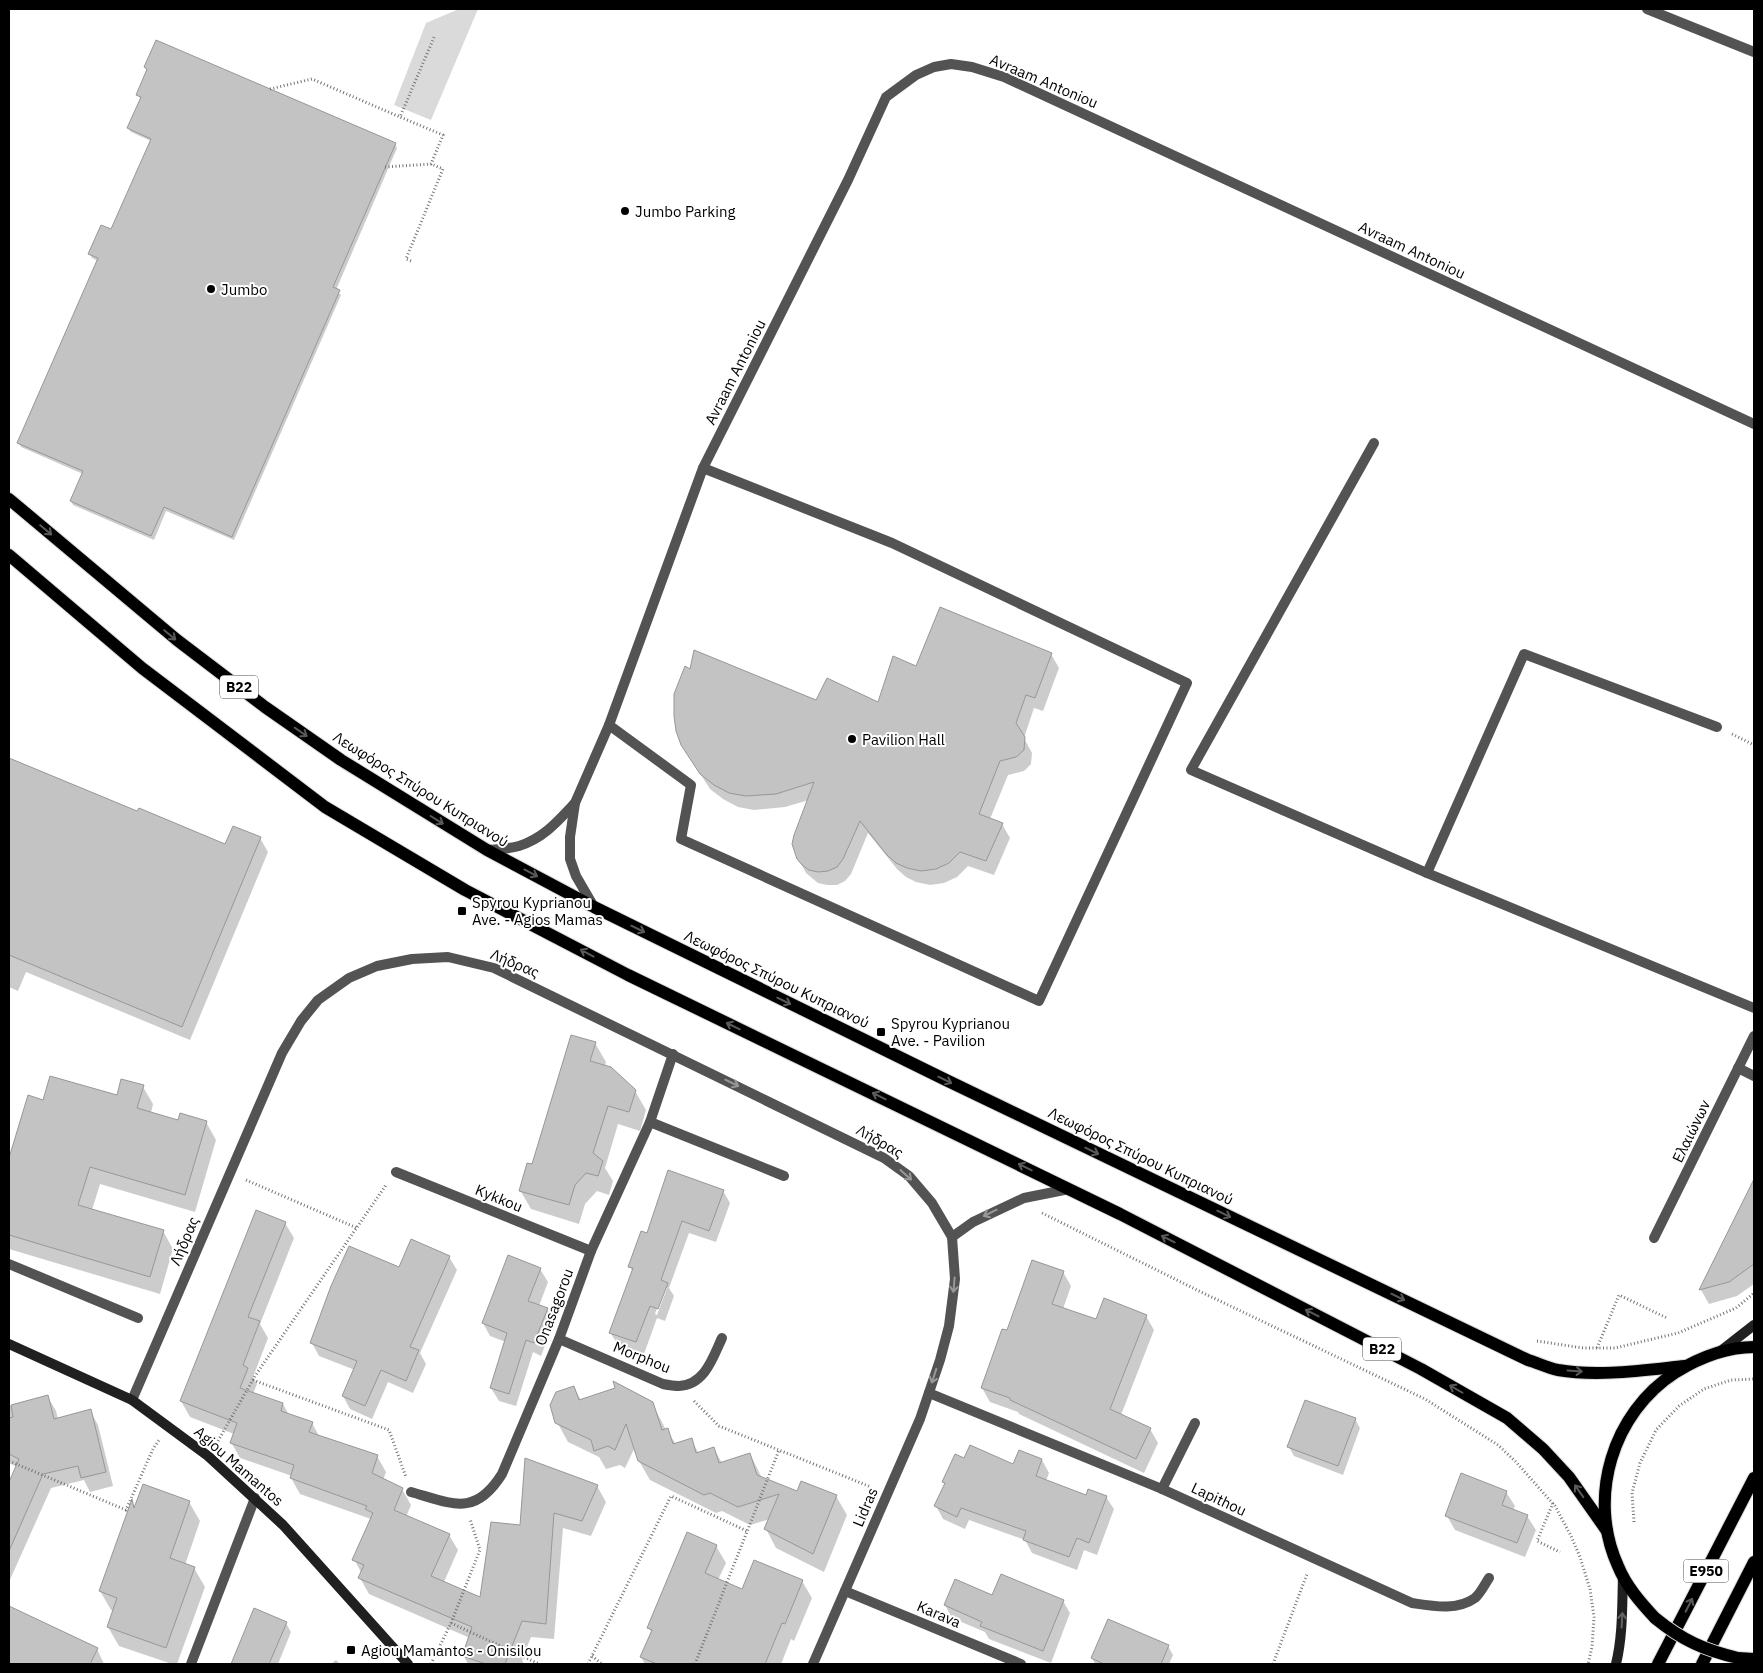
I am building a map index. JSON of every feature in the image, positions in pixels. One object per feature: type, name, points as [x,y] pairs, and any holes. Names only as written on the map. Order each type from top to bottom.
[{"type":"main road","name":"Λεωφόρος Σπύρου Κυπριανού","points":[[9,499],[177,640],[265,707],[341,760],[488,850],[594,907],[946,1080],[1528,1360],[1557,1370],[1585,1372],[1632,1371],[1685,1366]]},
{"type":"main road","name":"B22","points":[[9,555],[142,668],[325,807],[465,890],[628,974],[1069,1189],[1421,1369],[1507,1418],[1543,1449],[1569,1477],[1607,1531]]},
{"type":"main road","points":[[1754,1347],[1702,1358],[1685,1366],[1656,1387],[1626,1423],[1616,1444],[1609,1466],[1605,1490],[1605,1513],[1611,1549],[1623,1576],[1640,1602],[1655,1618],[1674,1633],[1694,1644],[1715,1653],[1754,1659]]},
{"type":"main road","name":"E950","points":[[1658,1664],[1754,1478]]},
{"type":"main road","name":"E950","points":[[1702,1664],[1754,1562]]},
{"type":"street","points":[[1647,9],[1754,52]]},
{"type":"street","name":"Avraam Antoniou","points":[[575,802],[610,725],[703,468],[848,180],[886,97],[916,74],[934,67],[951,64],[972,67],[1004,77],[1754,424]]},
{"type":"street","points":[[1374,443],[1191,770],[1427,873],[1754,1008]]},
{"type":"street","points":[[610,725],[691,785],[681,839],[1039,1001],[1187,683],[892,543],[703,468]]},
{"type":"street","points":[[1427,873],[1524,654],[1717,727]]},
{"type":"street","points":[[488,850],[518,846],[536,839],[550,830],[575,802]]},
{"type":"street","points":[[575,802],[570,837],[570,859],[576,876],[594,907]]},
{"type":"street","name":"Λήδρας","points":[[132,1400],[282,1054],[301,1021],[318,1000],[349,978],[377,966],[412,959],[448,958],[494,968],[884,1158],[908,1176],[932,1203],[952,1236],[955,1279],[949,1326],[940,1360]]},
{"type":"street","name":"Ελαιώνων","points":[[1654,1238],[1754,1036]]},
{"type":"street","name":"Onasagorou","points":[[464,1504],[484,1497],[494,1487],[502,1474],[559,1338],[590,1251],[650,1122],[673,1054]]},
{"type":"street","points":[[1738,1068],[1754,1076]]},
{"type":"street","points":[[650,1122],[784,1176]]},
{"type":"street","name":"Kykkou","points":[[396,1172],[590,1251]]},
{"type":"street","points":[[952,1236],[973,1222],[1024,1198],[1069,1189]]},
{"type":"street","points":[[10,1267],[138,1318]]},
{"type":"street","points":[[1719,1353],[1754,1325]]},
{"type":"street","name":"Morphou","points":[[559,1338],[664,1384],[680,1386],[694,1382],[706,1372],[722,1338]]},
{"type":"street","name":"Agiou Mamantos","points":[[9,1344],[132,1400],[208,1456],[283,1524],[408,1664]]},
{"type":"street","name":"Lidras","points":[[813,1664],[920,1419],[940,1360]]},
{"type":"street","name":"Lapithou","points":[[929,1393],[1162,1489],[1412,1603],[1436,1607],[1459,1605],[1476,1598],[1489,1578]]},
{"type":"street","points":[[1162,1489],[1195,1423]]},
{"type":"street","points":[[411,1492],[443,1502],[464,1504]]},
{"type":"street","points":[[191,1664],[255,1498]]},
{"type":"street","points":[[1616,1664],[1622,1619],[1623,1576]]},
{"type":"street","name":"Karava","points":[[845,1591],[1021,1664]]},
{"type":"path","points":[[400,117],[434,35]]},
{"type":"path","points":[[270,89],[312,79],[443,135],[431,164]]},
{"type":"path","points":[[385,167],[431,164],[443,169],[406,259],[411,261]]},
{"type":"path","points":[[1717,727],[1754,745]]},
{"type":"path","points":[[208,1456],[253,1380],[396,1172]]},
{"type":"path","points":[[230,1173],[357,1228]]},
{"type":"path","points":[[1017,1201],[1201,1292],[1425,1399],[1498,1445],[1516,1462],[1552,1503],[1572,1536],[1590,1589],[1594,1617],[1592,1647],[1588,1664]]},
{"type":"path","points":[[1528,1339],[1583,1348],[1615,1348],[1678,1332],[1736,1308],[1754,1293]]},
{"type":"path","points":[[1597,1348],[1619,1295],[1667,1318]]},
{"type":"path","points":[[1634,1522],[1632,1493],[1640,1463],[1656,1430],[1679,1406],[1704,1389],[1731,1380],[1754,1379]]},
{"type":"path","points":[[253,1380],[389,1430],[411,1492]]},
{"type":"path","points":[[680,1386],[718,1426],[888,1493]]},
{"type":"path","points":[[9,1461],[126,1510],[153,1449],[170,1427]]},
{"type":"path","points":[[695,1664],[779,1450]]},
{"type":"path","points":[[588,1664],[671,1496],[747,1531]]},
{"type":"path","points":[[1552,1503],[1537,1541],[1560,1552]]},
{"type":"path","points":[[431,1664],[451,1623],[480,1550],[464,1504]]},
{"type":"path","points":[[1272,1664],[1313,1558]]},
{"type":"path","points":[[451,1623],[539,1664]]},
{"type":"path","points":[[592,1656],[602,1664]]},
{"type":"shaded area","points":[[459,9],[478,9],[431,120],[394,105],[426,23]]},
{"type":"building","name":"Jumbo","points":[[156,40],[396,143],[333,287],[340,290],[232,537],[164,507],[151,536],[70,501],[83,471],[17,443],[98,258],[88,254],[101,225],[111,229],[151,139],[127,128],[141,97],[136,95],[147,69],[144,67]]},
{"type":"building","name":"Pavilion Hall","points":[[940,607],[1052,653],[1035,698],[1026,695],[1016,723],[1025,737],[1024,750],[1016,757],[1000,761],[979,814],[1003,823],[986,861],[960,852],[949,863],[936,869],[921,871],[907,868],[896,863],[887,855],[860,821],[843,859],[837,867],[828,871],[818,872],[809,870],[797,859],[792,844],[814,782],[776,794],[746,796],[729,793],[714,785],[700,774],[681,745],[676,731],[674,694],[685,666],[690,669],[694,650],[816,700],[827,678],[878,702],[893,656],[916,666]]},
{"type":"building","points":[[9,758],[137,811],[139,808],[225,844],[233,826],[261,837],[182,1027],[9,955]]},
{"type":"building","points":[[571,1035],[596,1042],[590,1061],[611,1067],[636,1090],[629,1112],[608,1106],[593,1153],[603,1161],[598,1176],[586,1173],[575,1185],[569,1205],[519,1191],[527,1163],[532,1164]]},
{"type":"building","points":[[50,1076],[117,1095],[121,1079],[144,1085],[137,1108],[178,1120],[180,1113],[207,1121],[185,1195],[90,1167],[78,1205],[164,1230],[150,1277],[9,1235],[9,1158],[28,1095],[43,1100]]},
{"type":"building","points":[[668,1170],[724,1190],[709,1231],[682,1221],[661,1280],[668,1283],[658,1309],[650,1306],[636,1342],[609,1333],[633,1268],[628,1267],[641,1231],[647,1233]]},
{"type":"building","points":[[1754,1179],[1754,1264],[1729,1282],[1699,1290]]},
{"type":"building","points":[[256,1210],[286,1222],[248,1317],[260,1321],[243,1365],[248,1368],[240,1388],[283,1403],[281,1411],[313,1422],[309,1432],[378,1455],[372,1473],[403,1488],[394,1510],[450,1534],[431,1576],[480,1597],[491,1522],[520,1525],[525,1458],[598,1485],[582,1521],[554,1513],[546,1624],[522,1621],[505,1664],[486,1664],[462,1656],[472,1627],[358,1578],[364,1565],[352,1560],[373,1513],[365,1509],[367,1506],[290,1478],[294,1465],[230,1443],[237,1423],[180,1401]]},
{"type":"building","points":[[411,1239],[450,1256],[410,1347],[419,1350],[406,1381],[381,1370],[365,1406],[342,1396],[357,1361],[310,1343],[331,1286],[349,1246],[399,1267]]},
{"type":"building","points":[[508,1255],[541,1268],[528,1301],[548,1308],[534,1343],[526,1340],[509,1394],[490,1388],[507,1333],[482,1323]]},
{"type":"building","points":[[1032,1260],[1064,1271],[1052,1304],[1096,1319],[1104,1298],[1147,1315],[1110,1409],[1151,1428],[1136,1459],[1010,1400],[1010,1398],[981,1388],[1002,1329],[1007,1330]]},
{"type":"building","points":[[613,1381],[653,1402],[662,1430],[668,1428],[673,1444],[692,1438],[696,1453],[714,1447],[719,1463],[750,1453],[757,1475],[797,1491],[801,1481],[837,1495],[813,1554],[764,1529],[779,1494],[738,1507],[710,1493],[704,1495],[638,1461],[626,1424],[615,1450],[608,1446],[594,1451],[591,1440],[555,1423],[550,1405],[556,1392],[574,1386],[579,1400],[615,1388]]},
{"type":"building","points":[[48,1395],[54,1419],[91,1409],[106,1472],[81,1478],[78,1466],[43,1474],[9,1551],[9,1482],[19,1459],[9,1454],[9,1418],[13,1417],[11,1405]]},
{"type":"building","points":[[1305,1400],[1356,1418],[1338,1466],[1287,1447]]},
{"type":"building","points":[[970,1445],[1013,1464],[1019,1450],[1042,1459],[1036,1476],[1086,1495],[1088,1489],[1107,1496],[1089,1543],[1077,1538],[1069,1557],[1023,1540],[1026,1531],[961,1508],[957,1517],[934,1506],[945,1483],[942,1482],[955,1454],[964,1458]]},
{"type":"building","points":[[1461,1473],[1507,1491],[1502,1505],[1528,1515],[1517,1543],[1445,1516]]},
{"type":"building","points":[[143,1484],[190,1501],[170,1558],[195,1567],[166,1648],[107,1627],[117,1598],[99,1591],[132,1499],[134,1508]]},
{"type":"building","points":[[687,1532],[717,1545],[705,1573],[742,1589],[754,1560],[803,1580],[785,1624],[782,1623],[765,1664],[657,1664],[640,1657],[652,1630],[647,1628]]},
{"type":"building","points":[[1001,1574],[1064,1600],[1043,1651],[980,1626],[982,1622],[944,1605],[955,1579],[992,1595]]},
{"type":"building","points":[[9,1606],[98,1648],[90,1664],[9,1664]]},
{"type":"building","points":[[254,1608],[287,1622],[269,1664],[231,1664]]},
{"type":"building","points":[[1108,1619],[1169,1645],[1161,1664],[1104,1664],[1091,1658]]},
{"type":"place","name":"Jumbo Parking","points":[[625,211]]},
{"type":"place","name":"Jumbo","points":[[211,289]]},
{"type":"place","name":"Pavilion Hall","points":[[852,739]]},
{"type":"place","name":"Spyrou Kyprianou Ave. - Agios Mamas","points":[[462,911]]},
{"type":"place","name":"Spyrou Kyprianou Ave. - Pavilion","points":[[881,1032]]},
{"type":"place","name":"Agiou Mamantos - Onisilou","points":[[351,1650]]}]
